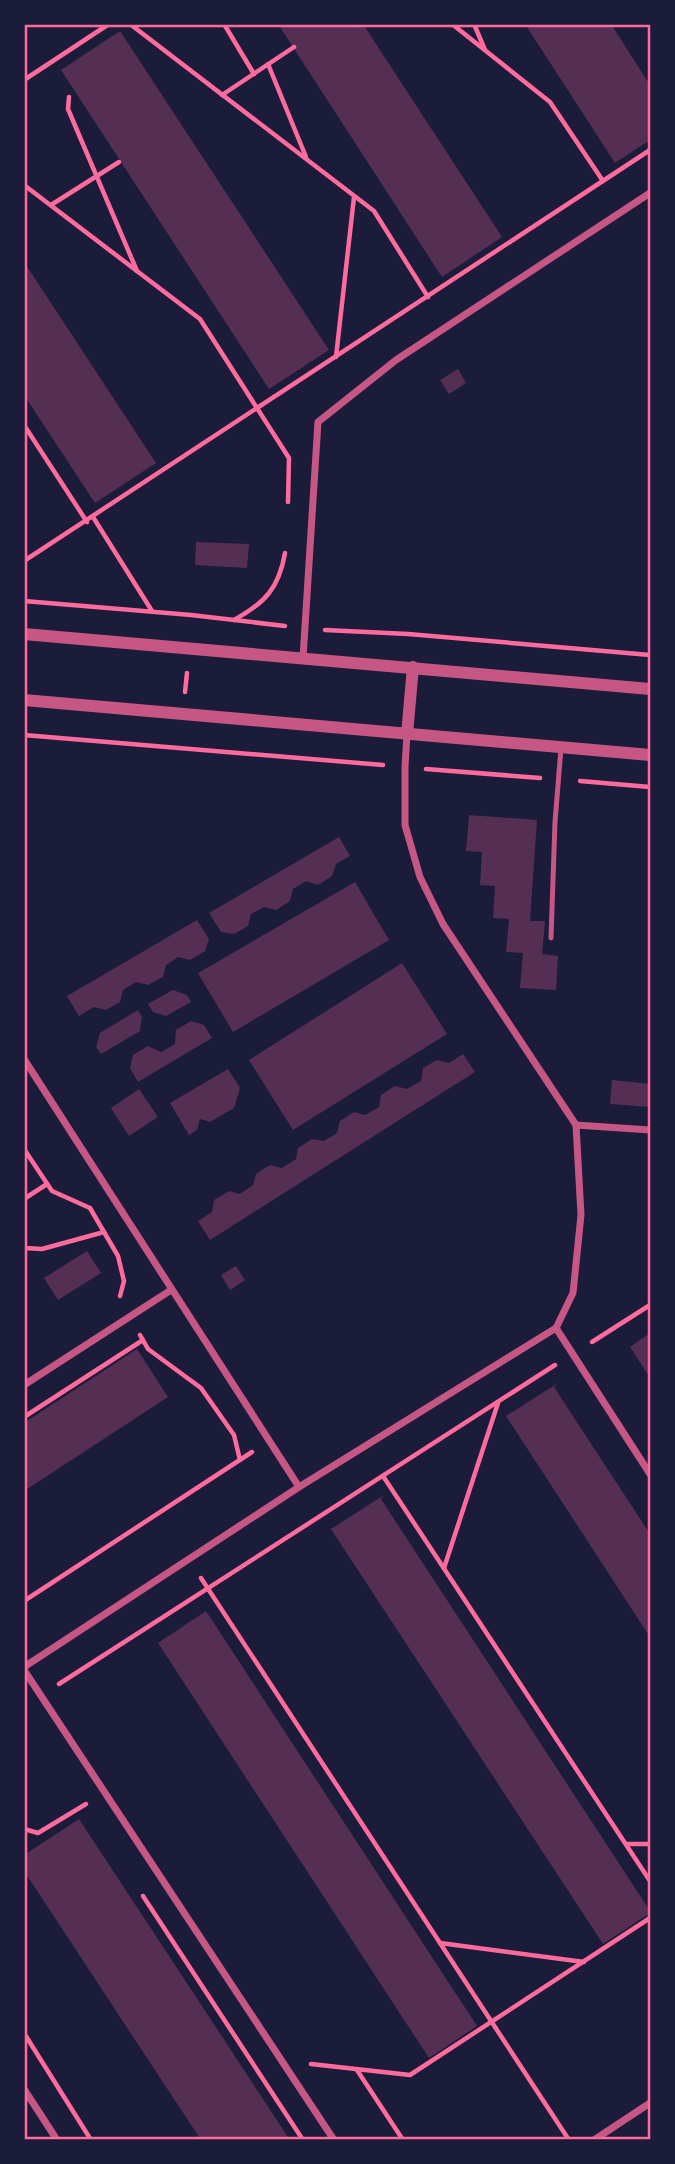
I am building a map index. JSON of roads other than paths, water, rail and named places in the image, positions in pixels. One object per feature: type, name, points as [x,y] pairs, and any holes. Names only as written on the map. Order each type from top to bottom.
[{"type":"street","points":[[303,658],[318,422],[396,360],[650,192]]},
{"type":"street","points":[[24,634],[650,689]]},
{"type":"street","points":[[334,2140],[24,1669],[299,1487],[556,1328],[573,1293],[580,1215],[576,1125],[443,924],[420,877],[405,825],[405,767],[413,667]]},
{"type":"street","points":[[24,700],[650,755]]},
{"type":"street","points":[[24,1059],[299,1487]]},
{"type":"street","points":[[576,1125],[650,1130]]},
{"type":"street","points":[[24,1385],[171,1290]]},
{"type":"street","points":[[556,1328],[650,1474]]},
{"type":"street","points":[[24,2089],[57,2140]]},
{"type":"street","points":[[594,2140],[650,2103]]},
{"type":"lane","points":[[551,938],[561,748]]}]
